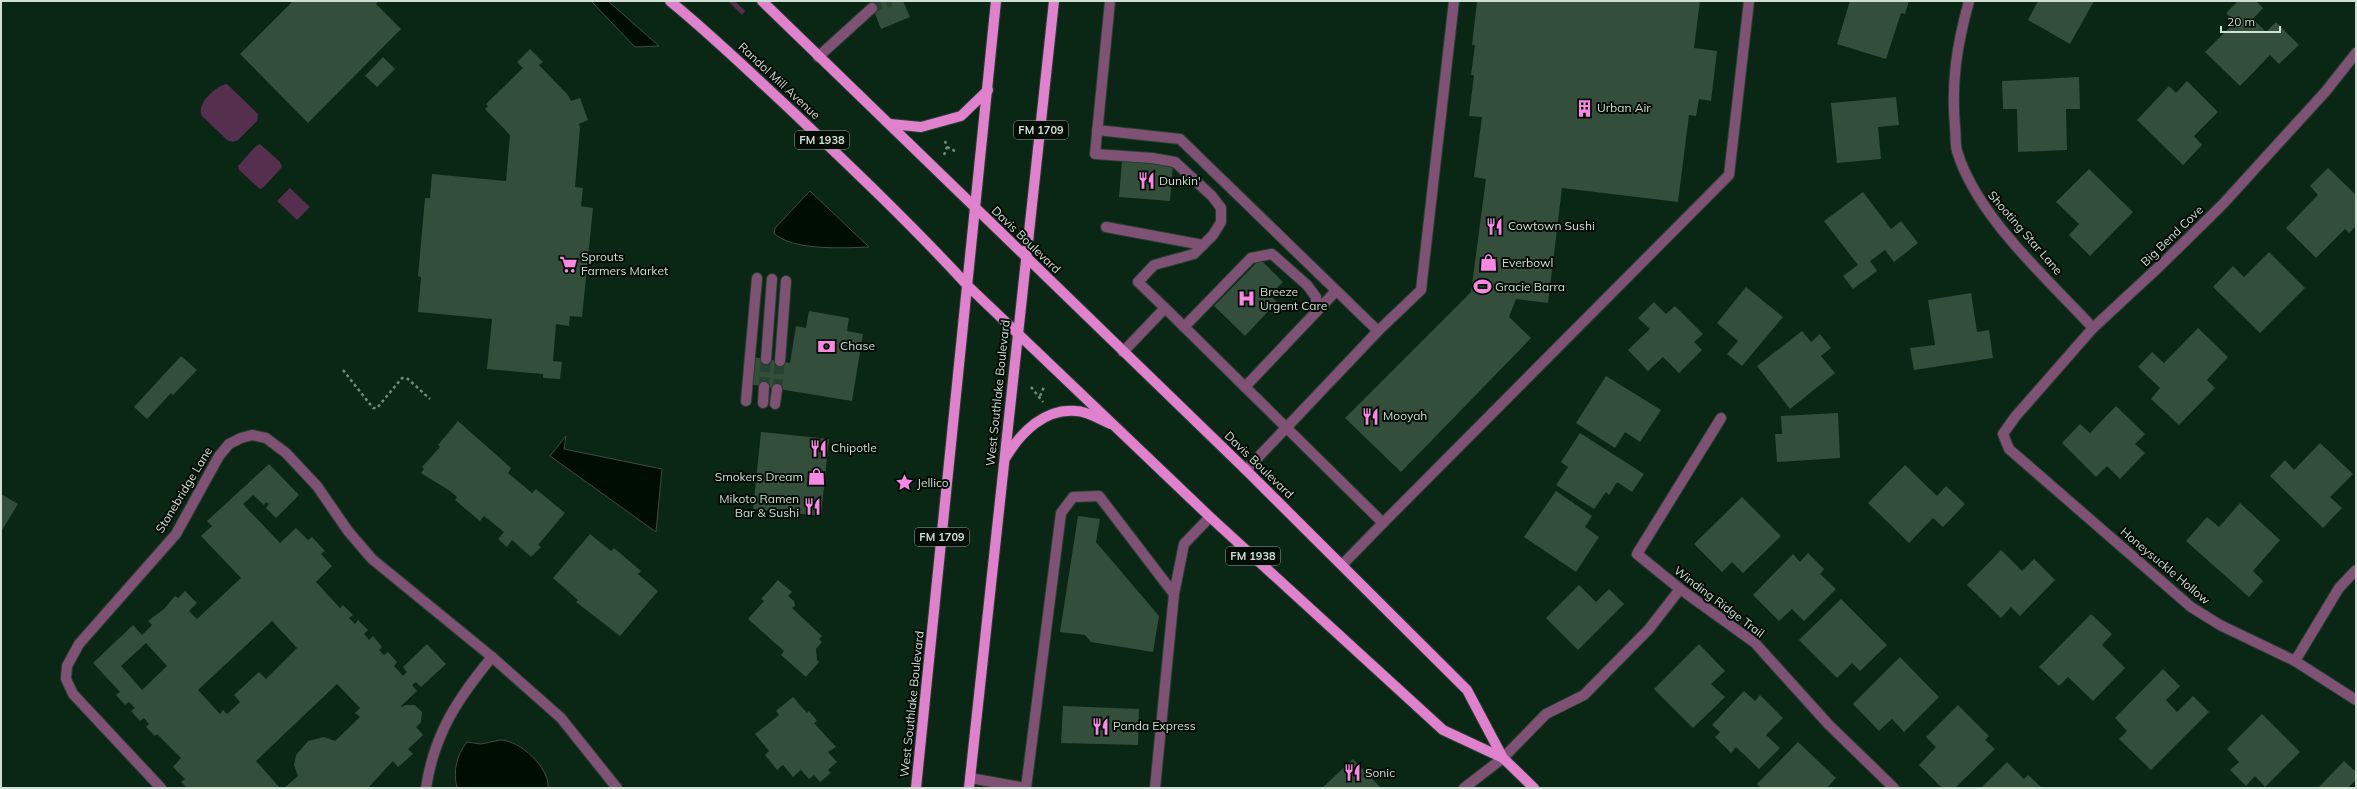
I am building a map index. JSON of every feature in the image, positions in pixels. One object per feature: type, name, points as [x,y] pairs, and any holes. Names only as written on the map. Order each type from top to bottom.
[{"type":"main road","name":"Randol Mill Avenue","points":[[670,1],[726,49],[821,138],[934,250],[968,286]]},
{"type":"main road","name":"FM 1938","points":[[762,1],[818,57],[890,124],[975,209]]},
{"type":"main road","name":"West Southlake Boulevard","points":[[916,788],[996,1]]},
{"type":"main road","name":"West Southlake Boulevard","points":[[970,783],[1054,1]]},
{"type":"main road","points":[[890,124],[921,126],[961,116],[988,90]]},
{"type":"main road","name":"Davis Boulevard","points":[[975,209],[1246,470],[1467,690],[1503,758],[1534,788]]},
{"type":"main road","name":"Davis Boulevard","points":[[968,286],[1210,517],[1443,730],[1503,758]]},
{"type":"main road","points":[[1004,460],[1016,440],[1033,424],[1054,413],[1076,410],[1116,426]]},
{"type":"street","points":[[1110,1],[1095,154],[1152,158],[1175,162],[1212,196],[1221,208],[1221,222],[1213,235],[1194,254],[1154,265],[1138,282],[1383,523]]},
{"type":"street","points":[[1246,470],[1285,427],[1421,290],[1454,1]]},
{"type":"street","points":[[1342,565],[1729,175],[1748,1]]},
{"type":"street","name":"Shooting Star Lane","points":[[1970,1],[1958,44],[1953,99],[1957,150],[1978,200],[2011,240],[2093,328]]},
{"type":"street","points":[[818,57],[872,8]]},
{"type":"street","name":"Big Bend Cove","points":[[2003,434],[2030,398],[2070,357],[2093,328],[2163,263],[2223,204],[2326,90],[2356,53]]},
{"type":"street","points":[[1097,130],[1180,138],[1378,332]]},
{"type":"street","points":[[1106,227],[1203,245]]},
{"type":"street","points":[[1184,327],[1251,258],[1272,254],[1307,285],[1316,297],[1316,312]]},
{"type":"street","points":[[746,401],[758,278]]},
{"type":"street","points":[[766,359],[772,280]]},
{"type":"street","points":[[780,361],[786,281]]},
{"type":"street","points":[[1245,387],[1336,291]]},
{"type":"street","points":[[1123,352],[1165,308]]},
{"type":"street","points":[[763,403],[764,387]]},
{"type":"street","points":[[775,404],[777,389]]},
{"type":"street","name":"Winding Ridge Trail","points":[[1721,418],[1638,554],[1680,589],[1755,643],[1829,725],[1894,788]]},
{"type":"street","name":"Honeysuckle Hollow","points":[[2003,434],[2009,449],[2191,607],[2220,625],[2295,661],[2356,700]]},
{"type":"street","name":"Stonebridge Lane","points":[[161,788],[73,694],[66,679],[67,666],[79,644],[176,534],[219,456],[229,444],[241,438],[252,435],[266,438],[276,444],[317,486],[348,531],[372,559],[492,657],[565,722],[617,788]]},
{"type":"street","points":[[970,783],[1026,788],[1061,513],[1073,497],[1100,496],[1174,594]]},
{"type":"street","points":[[1155,788],[1174,594],[1184,544],[1210,517]]},
{"type":"street","points":[[2295,661],[2339,588],[2356,570]]},
{"type":"street","points":[[1464,788],[1503,758],[1546,714],[1584,695],[1649,629],[1680,589]]},
{"type":"street","points":[[426,788],[436,743],[450,715],[467,687],[492,657]]},
{"type":"path","points":[[944,155],[947,147],[946,141]]},
{"type":"path","points":[[947,147],[957,152]]},
{"type":"path","points":[[343,370],[373,408],[377,408],[402,378],[408,379],[430,399]]},
{"type":"path","points":[[1031,387],[1040,396],[1043,402]]},
{"type":"path","points":[[1040,396],[1044,387]]},
{"type":"shaded area","points":[[591,1],[608,1],[659,46],[635,47]]},
{"type":"shaded area","points":[[728,1],[735,1],[745,11],[742,15]]},
{"type":"shaded area","points":[[227,84],[258,114],[257,121],[238,140],[233,142],[227,140],[202,116],[201,112],[201,106],[208,96],[217,88]]},
{"type":"shaded area","points":[[260,144],[280,162],[282,167],[264,187],[260,189],[239,170],[238,166],[256,146]]},
{"type":"shaded area","points":[[290,188],[310,207],[297,220],[277,201]]},
{"type":"shaded area","points":[[810,191],[869,247],[833,248],[805,246],[782,239],[774,233],[775,228]]},
{"type":"shaded area","points":[[566,436],[564,449],[662,469],[656,532],[550,456]]},
{"type":"shaded area","points":[[500,740],[508,741],[516,745],[532,756],[544,772],[548,788],[457,788],[455,776],[456,764],[463,747],[467,742],[481,744]]},
{"type":"building","points":[[293,1],[378,1],[376,4],[401,29],[308,123],[240,54]]},
{"type":"building","points":[[870,1],[903,1],[910,17],[881,29]]},
{"type":"building","name":"Urban Air","points":[[1477,1],[1700,1],[1694,48],[1717,51],[1711,101],[1699,99],[1696,116],[1689,115],[1678,202],[1562,188],[1548,303],[1516,299],[1509,317],[1531,338],[1401,472],[1345,418],[1471,292],[1486,179],[1474,177],[1482,117],[1469,116],[1474,75],[1471,75],[1475,45],[1472,45]]},
{"type":"building","points":[[1850,1],[1909,1],[1905,14],[1901,13],[1886,59],[1837,44]]},
{"type":"building","points":[[2038,1],[2094,1],[2070,44],[2028,20]]},
{"type":"building","points":[[2238,1],[2256,1],[2263,8],[2253,19],[2266,32],[2276,22],[2299,45],[2279,64],[2270,55],[2240,86],[2205,52],[2235,22],[2226,13]]},
{"type":"building","points":[[530,49],[543,62],[539,65],[568,95],[571,101],[580,98],[588,120],[579,124],[580,128],[575,187],[583,188],[581,206],[593,208],[582,317],[570,316],[569,326],[556,324],[553,361],[562,362],[560,379],[543,378],[543,374],[487,369],[492,319],[418,312],[421,277],[418,276],[425,198],[430,198],[432,174],[506,181],[510,135],[485,109],[488,106],[486,104],[523,68],[517,62]]},
{"type":"building","points":[[383,57],[395,69],[377,87],[365,76]]},
{"type":"building","points":[[2079,77],[2080,109],[2066,109],[2067,150],[2018,152],[2017,109],[2003,109],[2002,81]]},
{"type":"building","points":[[2187,81],[2218,112],[2194,136],[2202,145],[2183,165],[2137,120],[2169,86],[2176,93]]},
{"type":"building","points":[[1896,97],[1899,125],[1878,127],[1881,159],[1837,163],[1831,103]]},
{"type":"building","name":"Dunkin'","points":[[1122,161],[1173,166],[1170,201],[1119,197]]},
{"type":"building","points":[[2328,168],[2356,195],[2356,226],[2349,233],[2345,229],[2316,258],[2286,228],[2318,195],[2310,186]]},
{"type":"building","points":[[2089,169],[2133,212],[2090,256],[2069,235],[2079,224],[2056,202]]},
{"type":"building","points":[[1863,192],[1891,229],[1901,221],[1918,243],[1894,262],[1885,250],[1870,261],[1877,271],[1853,289],[1843,276],[1858,265],[1824,221]]},
{"type":"building","points":[[2269,252],[2305,288],[2260,333],[2213,287],[2233,266],[2244,277]]},
{"type":"building","name":"Breeze Urgent Care","points":[[1260,259],[1283,282],[1270,295],[1277,302],[1245,336],[1214,306]]},
{"type":"building","points":[[1746,287],[1783,317],[1742,366],[1727,354],[1738,341],[1717,323]]},
{"type":"building","points":[[1971,293],[1977,332],[1989,330],[1993,358],[1914,370],[1910,348],[1935,345],[1928,300]]},
{"type":"building","points":[[1654,302],[1666,314],[1675,306],[1703,334],[1694,342],[1702,350],[1679,373],[1663,357],[1648,371],[1628,350],[1650,329],[1638,318]]},
{"type":"building","name":"Chase","points":[[809,311],[849,318],[847,331],[863,334],[852,401],[749,384],[753,357],[790,363],[796,326],[806,328]]},
{"type":"building","points":[[2198,328],[2228,357],[2207,380],[2215,388],[2179,425],[2151,399],[2160,388],[2138,367],[2152,352],[2164,363]]},
{"type":"building","points":[[1802,331],[1811,342],[1820,334],[1831,348],[1821,356],[1835,373],[1790,409],[1757,366]]},
{"type":"building","points":[[181,356],[197,370],[173,395],[171,393],[147,419],[134,407]]},
{"type":"building","points":[[1606,376],[1661,410],[1640,442],[1625,432],[1615,448],[1576,423]]},
{"type":"building","points":[[2116,406],[2145,434],[2135,444],[2145,453],[2120,479],[2107,466],[2096,477],[2062,443],[2080,424],[2090,433]]},
{"type":"building","points":[[1838,413],[1840,458],[1777,462],[1775,434],[1782,434],[1781,416]]},
{"type":"building","points":[[458,421],[511,468],[508,473],[532,493],[536,489],[565,513],[538,545],[541,547],[531,557],[512,540],[507,547],[498,539],[504,532],[484,516],[480,521],[455,500],[457,497],[450,491],[421,473],[424,469],[422,467],[440,447],[438,445]]},
{"type":"building","points":[[761,432],[829,439],[821,516],[753,509]]},
{"type":"building","points":[[1580,433],[1644,474],[1632,492],[1617,482],[1609,495],[1606,492],[1594,509],[1556,485],[1568,467],[1561,462]]},
{"type":"building","points":[[2320,443],[2353,474],[2330,497],[2342,508],[2323,528],[2270,476],[2285,460],[2294,470]]},
{"type":"building","points":[[269,464],[299,495],[276,518],[266,508],[269,504],[266,502],[264,505],[253,495],[243,504],[280,543],[296,528],[308,540],[312,537],[325,551],[321,554],[332,566],[316,582],[340,608],[343,605],[353,615],[349,618],[355,624],[358,620],[368,630],[364,634],[369,640],[373,636],[382,647],[379,650],[384,655],[388,652],[397,662],[394,666],[403,676],[407,672],[403,667],[427,644],[446,664],[421,687],[416,682],[412,685],[417,691],[401,706],[415,705],[422,712],[421,722],[416,727],[423,735],[408,749],[413,754],[398,767],[393,761],[368,788],[284,788],[298,776],[294,765],[296,755],[308,741],[324,737],[335,741],[360,717],[355,713],[360,708],[337,684],[256,761],[280,788],[187,788],[181,782],[185,779],[173,767],[181,758],[157,734],[155,736],[146,727],[149,724],[144,718],[140,721],[131,711],[135,708],[129,702],[125,705],[116,695],[120,692],[93,663],[133,625],[142,635],[152,625],[148,621],[164,609],[175,596],[178,598],[185,591],[197,603],[189,611],[197,619],[241,578],[201,536],[212,526],[207,521]],"holes":[[[272,621],[297,648],[266,679],[259,672],[234,695],[240,702],[227,714],[223,710],[220,714],[198,690]],[[146,643],[167,666],[142,690],[121,666]]]},
{"type":"building","points":[[1905,465],[1937,496],[1946,486],[1965,504],[1943,527],[1933,518],[1909,543],[1868,503]]},
{"type":"building","points":[[1556,491],[1592,516],[1585,527],[1599,537],[1576,572],[1524,537]]},
{"type":"building","points":[[1,494],[18,504],[2,530],[1,529]]},
{"type":"building","points":[[1742,497],[1781,536],[1743,573],[1732,562],[1722,572],[1694,544]]},
{"type":"building","points":[[2240,503],[2280,540],[2253,571],[2263,581],[2249,597],[2186,541],[2207,517],[2219,527]]},
{"type":"building","points":[[1078,516],[1100,519],[1096,542],[1159,616],[1153,652],[1091,642],[1085,635],[1060,632]]},
{"type":"building","points":[[590,534],[611,551],[614,548],[641,571],[638,574],[658,591],[620,636],[576,602],[578,600],[553,578]]},
{"type":"building","points":[[2001,550],[2022,571],[2034,559],[2055,580],[2020,616],[2011,607],[2001,618],[1967,585]]},
{"type":"building","points":[[1808,553],[1824,569],[1820,574],[1836,589],[1804,621],[1792,609],[1779,621],[1753,595],[1793,554],[1800,562]]},
{"type":"building","points":[[778,580],[792,592],[788,596],[794,601],[795,606],[792,608],[822,636],[819,639],[822,642],[816,649],[817,660],[819,662],[806,677],[781,655],[784,651],[748,619],[764,601],[761,599]]},
{"type":"building","points":[[1579,585],[1596,602],[1609,589],[1624,604],[1578,650],[1546,618]]},
{"type":"building","points":[[1841,599],[1887,645],[1860,671],[1852,663],[1837,678],[1799,640]]},
{"type":"building","points":[[2091,614],[2112,634],[2102,645],[2125,668],[2093,701],[2068,677],[2059,686],[2039,667]]},
{"type":"building","points":[[1699,644],[1725,671],[1711,684],[1725,697],[1693,728],[1654,689]]},
{"type":"building","points":[[1900,657],[1939,697],[1904,732],[1892,719],[1879,731],[1853,704]]},
{"type":"building","points":[[2163,669],[2180,686],[2166,700],[2177,712],[2193,696],[2209,712],[2151,770],[2119,739],[2127,731],[2115,718]]},
{"type":"building","points":[[1744,691],[1755,701],[1760,695],[1783,718],[1766,735],[1780,748],[1759,769],[1736,747],[1731,753],[1715,737],[1720,732],[1712,725]]},
{"type":"building","points":[[793,697],[807,713],[809,711],[817,721],[814,723],[836,747],[828,752],[837,762],[828,770],[831,773],[820,782],[814,775],[809,779],[801,770],[793,777],[783,765],[777,770],[765,755],[769,751],[755,734],[779,715],[776,711]]},
{"type":"building","points":[[1958,705],[1989,736],[1985,740],[1995,749],[1955,788],[1942,788],[1919,765],[1936,747],[1926,737]]},
{"type":"building","name":"Panda Express","points":[[1063,706],[1139,709],[1138,745],[1061,743]]},
{"type":"building","points":[[2262,714],[2300,752],[2265,787],[2255,776],[2246,786],[2230,770],[2239,762],[2227,749]]},
{"type":"building","points":[[1798,742],[1836,778],[1827,788],[1761,788],[1757,784]]},
{"type":"building","name":"Sonic","points":[[1353,759],[1381,788],[1322,788]]},
{"type":"building","points":[[2344,761],[2356,772],[2356,780],[2348,788],[2318,788]]},
{"type":"building","points":[[2007,762],[2024,779],[2028,775],[2042,788],[1981,788]]},
{"type":"tunnel","points":[[872,8],[891,1]]},
{"type":"tunnel","points":[[764,387],[766,359]]},
{"type":"tunnel","points":[[777,389],[780,361]]},
{"type":"place","name":"Urban Air","points":[[1584,108]]},
{"type":"place","name":"Dunkin'","points":[[1146,181]]},
{"type":"place","name":"Cowtown Sushi","points":[[1495,226]]},
{"type":"place","name":"Everbowl","points":[[1489,263]]},
{"type":"place","name":"Sprouts Farmers Market","points":[[568,264]]},
{"type":"place","name":"Gracie Barra","points":[[1482,287]]},
{"type":"place","name":"Breeze Urgent Care","points":[[1247,299]]},
{"type":"place","name":"Chase","points":[[827,346]]},
{"type":"place","name":"Mooyah","points":[[1370,416]]},
{"type":"place","name":"Chipotle","points":[[818,448]]},
{"type":"place","name":"Smokers Dream","points":[[816,477]]},
{"type":"place","name":"Jellico","points":[[904,483]]},
{"type":"place","name":"Mikoto Ramen Bar & Sushi","points":[[812,506]]},
{"type":"place","name":"Panda Express","points":[[1100,726]]},
{"type":"place","name":"Sonic","points":[[1352,773]]}]
